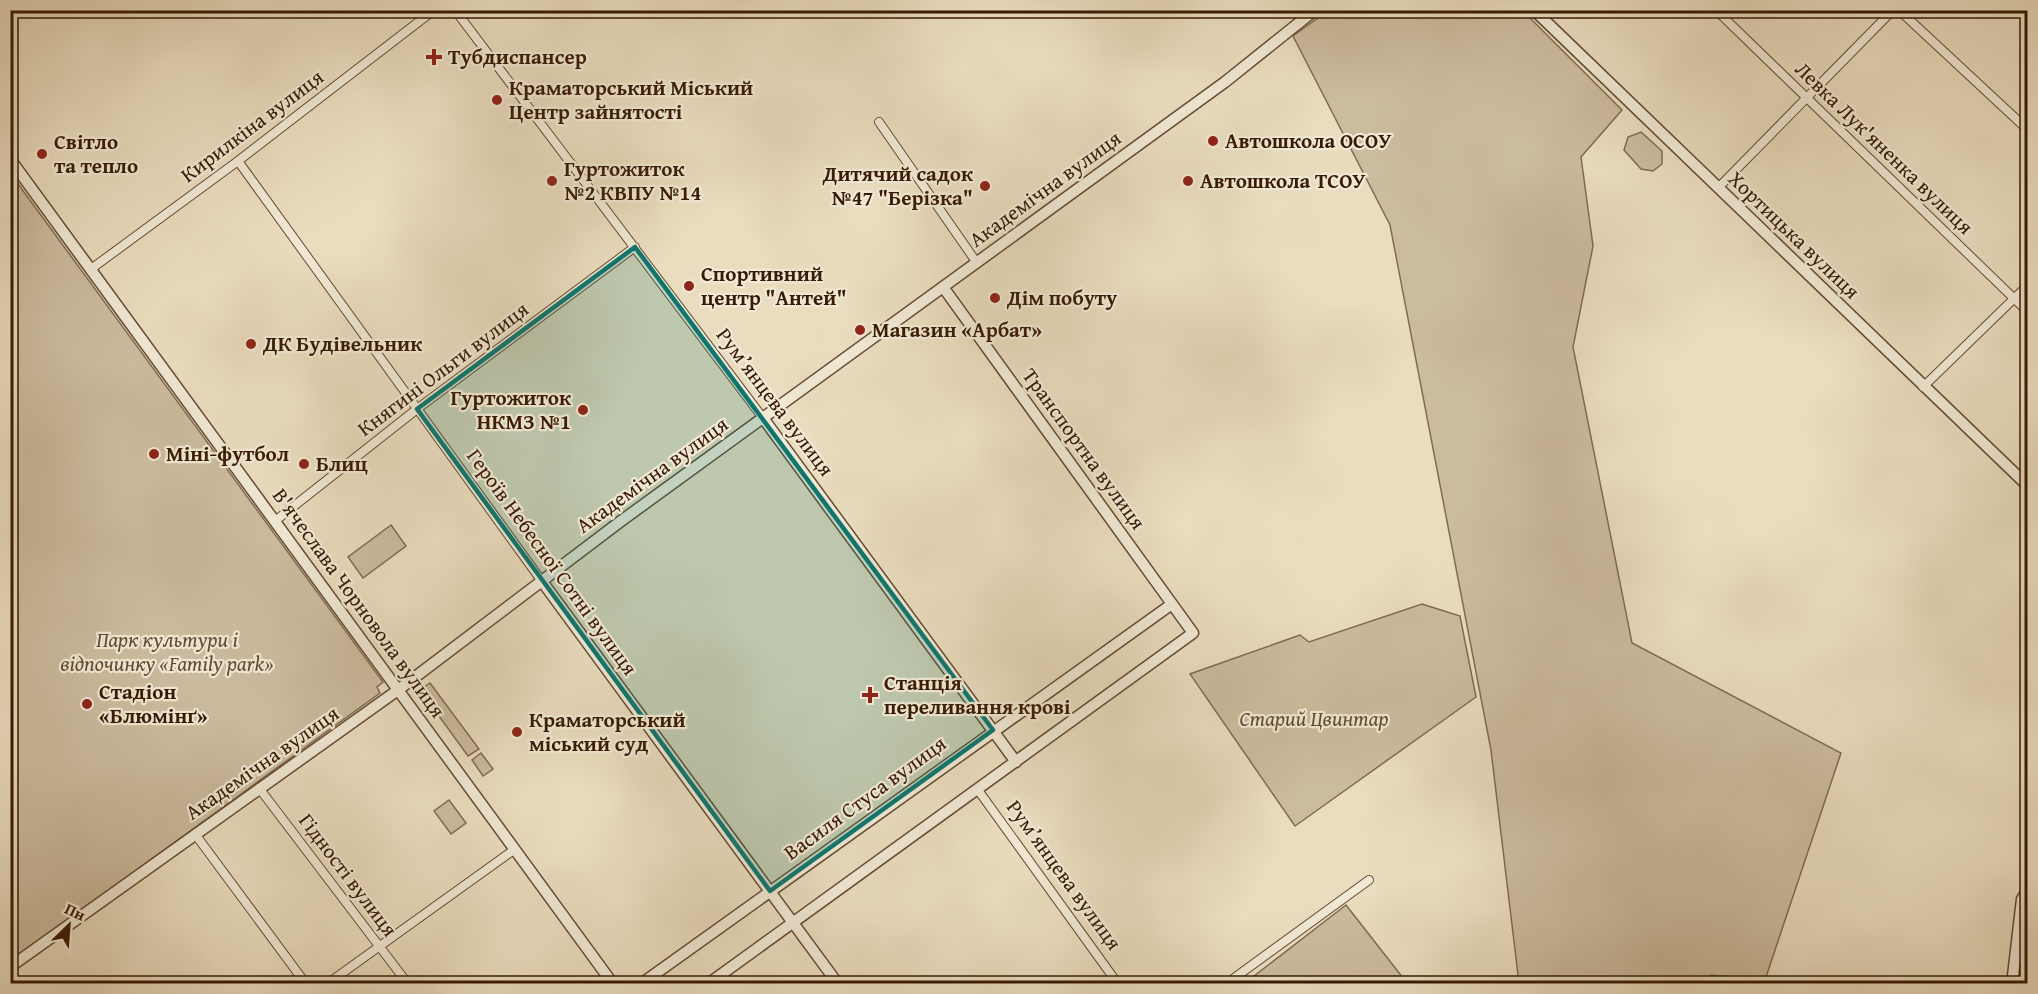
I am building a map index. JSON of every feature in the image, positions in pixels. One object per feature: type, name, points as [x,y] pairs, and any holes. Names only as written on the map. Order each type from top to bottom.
[{"type":"street","name":"Кирилкіна вулиця","points":[[90,269],[238,161],[434,10]]},
{"type":"street","name":"Рум’янцева вулиця","points":[[455,10],[763,418],[1016,762]]},
{"type":"street","name":"Академічна вулиця","points":[[10,968],[398,690],[542,580],[1222,84],[1315,10]]},
{"type":"street","name":"Хортицька вулиця","points":[[1534,10],[2028,486]]},
{"type":"street","name":"Левка Лук'яненка вулиця","points":[[1716,10],[2028,312]]},
{"type":"street","points":[[1718,188],[1893,10]]},
{"type":"street","points":[[1899,10],[2028,130]]},
{"type":"street","points":[[879,122],[977,262]]},
{"type":"street","name":"В'ячеслава Чорновола вулиця","points":[[10,159],[613,984]]},
{"type":"street","name":"Героїв Небесної Сотні вулиця","points":[[238,161],[417,410],[838,984]]},
{"type":"street","name":"Княгині Ольги вулиця","points":[[275,521],[417,410],[635,247]]},
{"type":"street","points":[[1923,387],[2028,285]]},
{"type":"street","name":"Транспортна вулиця","points":[[943,287],[1193,633],[1016,762]]},
{"type":"street","name":"Василя Стуса вулиця","points":[[641,984],[1172,604]]},
{"type":"street","points":[[708,984],[1016,762]]},
{"type":"street","name":"Гідності вулиця","points":[[259,788],[408,984]]},
{"type":"street","name":"Рум’янцева вулиця","points":[[978,790],[1118,984]]},
{"type":"street","points":[[195,834],[306,984]]},
{"type":"street","points":[[327,984],[515,849]]},
{"type":"street","points":[[1226,984],[1369,880]]},
{"type":"street","points":[[2012,984],[2022,899],[2028,889]]},
{"type":"highlighted area","points":[[635,247],[993,730],[770,891],[417,409]]},
{"type":"green space","points":[[1329,10],[1523,11],[1622,110],[1581,157],[1593,246],[1573,347],[1632,643],[1841,753],[1765,980],[1711,975],[1712,983],[1519,983],[1491,750],[1390,225],[1293,36]]},
{"type":"green space","points":[[1641,132],[1662,151],[1662,164],[1653,171],[1641,169],[1624,150],[1628,137]]},
{"type":"green space","name":"Парк культури і відпочинку «Family park»","points":[[10,173],[383,682],[377,687],[380,693],[11,961]]},
{"type":"green space","points":[[391,525],[406,546],[363,578],[348,557]]},
{"type":"green space","name":"Старий Цвинтар","points":[[1422,604],[1460,616],[1476,697],[1295,826],[1190,674],[1300,635],[1309,642]]},
{"type":"green space","points":[[430,683],[479,749],[468,756],[420,690]]},
{"type":"green space","points":[[481,753],[493,769],[483,776],[472,760]]},
{"type":"green space","points":[[449,800],[466,823],[451,834],[434,811]]},
{"type":"green space","points":[[1346,905],[1407,983],[1245,983]]},
{"type":"place","name":"Тубдиспансер","points":[[434,57]]},
{"type":"place","name":"Краматорський Міський Центр зайнятості","points":[[497,100]]},
{"type":"place","name":"Автошкола ОСОУ","points":[[1213,141]]},
{"type":"place","name":"Світло та тепло","points":[[42,154]]},
{"type":"place","name":"Гуртожиток №2 КВПУ №14","points":[[552,181]]},
{"type":"place","name":"Автошкола ТСОУ","points":[[1188,181]]},
{"type":"place","name":"Дитячий садок №47 \"Берізка\"","points":[[985,186]]},
{"type":"place","name":"Спортивний центр \"Антей\"","points":[[689,286]]},
{"type":"place","name":"Дім побуту","points":[[995,298]]},
{"type":"place","name":"Магазин «Арбат»","points":[[860,330]]},
{"type":"place","name":"ДК Будівельник","points":[[251,344]]},
{"type":"place","name":"Гуртожиток НКМЗ №1","points":[[583,410]]},
{"type":"place","name":"Міні-футбол","points":[[154,454]]},
{"type":"place","name":"Блиц","points":[[304,464]]},
{"type":"place","name":"Станція переливання крові","points":[[870,695]]},
{"type":"place","name":"Стадіон «Блюмінґ»","points":[[87,704]]},
{"type":"place","name":"Краматорський міський суд","points":[[517,732]]}]
